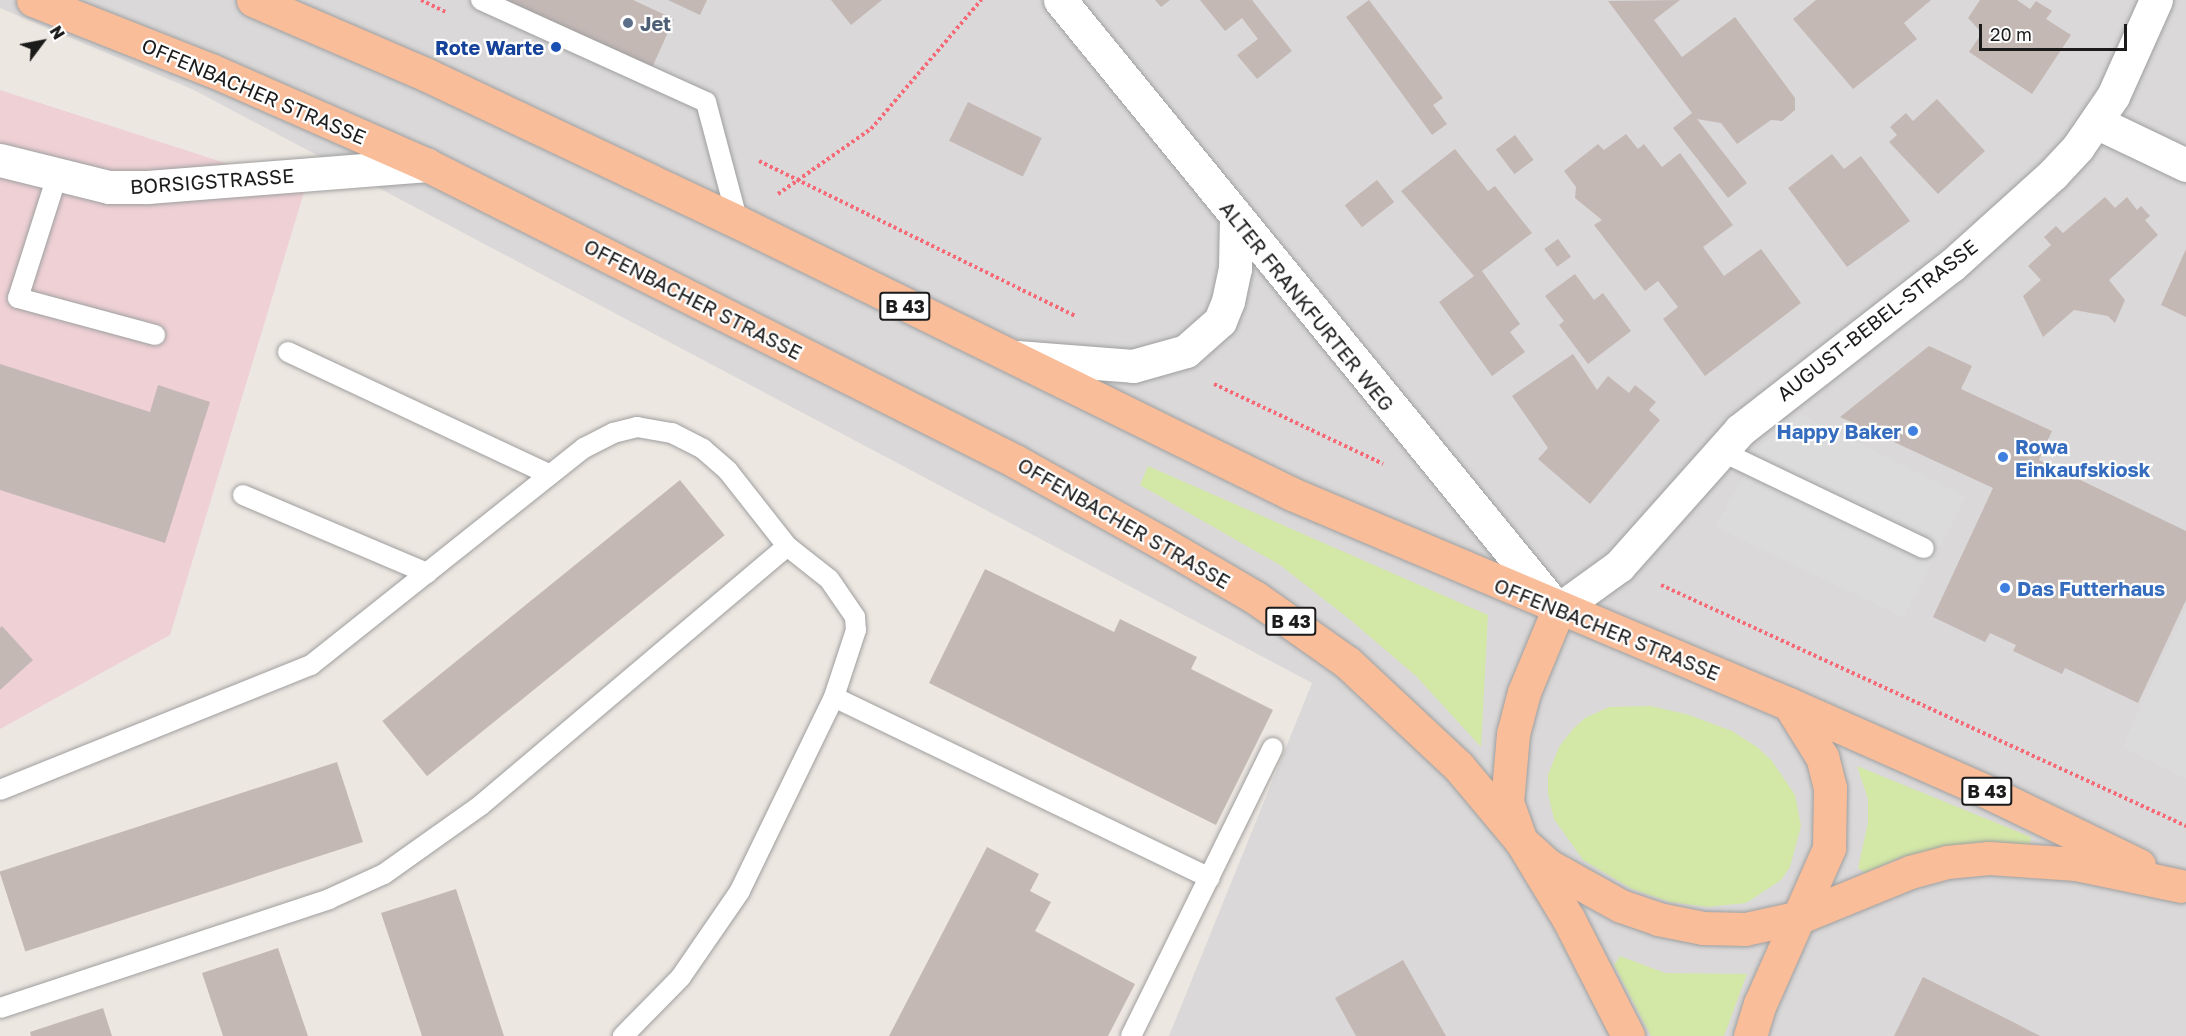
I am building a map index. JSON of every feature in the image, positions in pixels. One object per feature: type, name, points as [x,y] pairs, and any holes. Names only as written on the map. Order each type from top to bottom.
[{"type":"main road","name":"OFFENBACHER STRASSE","points":[[33,0],[211,70],[427,165],[1015,461],[1256,598],[1348,663],[1409,717],[1459,766],[1521,841],[1549,866],[1584,888],[1658,919],[1703,928],[1745,929],[1800,917],[1910,872],[1989,858],[2076,864],[2184,883]]},
{"type":"main road","name":"OFFENBACHER STRASSE","points":[[253,0],[427,75],[738,222],[1004,356],[1292,494],[1558,610],[1789,704],[2184,883]]},
{"type":"main road","points":[[1558,610],[1524,692],[1513,734],[1507,802],[1521,841],[1569,920],[1628,1036]]},
{"type":"main road","points":[[1750,1036],[1760,1004],[1824,865],[1832,819],[1830,788],[1822,757],[1789,704]]},
{"type":"street","name":"ALTER FRANKFURTER WEG","points":[[1060,0],[1444,475],[1558,610]]},
{"type":"street","name":"AUGUST-BEBEL-STRASSE","points":[[1558,610],[1619,566],[1719,450],[1774,400],[1951,266],[2017,208],[2078,147],[2096,122],[2133,57],[2156,0]]},
{"type":"street","points":[[2096,122],[2186,165]]},
{"type":"street","name":"BORSIGSTRASSE","points":[[0,160],[57,176],[109,187],[148,188],[427,165]]},
{"type":"street","points":[[1004,356],[1093,366],[1133,366],[1164,360],[1205,337],[1220,321],[1235,269],[1236,218]]},
{"type":"lane","points":[[482,0],[706,102],[738,222]]},
{"type":"lane","points":[[57,176],[18,298],[155,335]]},
{"type":"lane","points":[[288,352],[550,475]]},
{"type":"lane","points":[[0,790],[311,665],[584,448],[613,433],[637,427],[672,433],[703,448],[728,471],[787,546],[829,579],[855,616],[856,630],[834,697],[740,891],[681,977],[623,1036]]},
{"type":"lane","points":[[1719,450],[1924,548]]},
{"type":"lane","points":[[243,495],[427,573]]},
{"type":"lane","points":[[0,1008],[329,899],[384,874],[481,805],[787,546]]},
{"type":"lane","points":[[834,697],[1210,878]]},
{"type":"lane","points":[[1131,1036],[1273,748]]},
{"type":"path","points":[[421,0],[453,14]]},
{"type":"path","points":[[738,222],[871,129],[981,0]]},
{"type":"path","points":[[715,138],[1080,319]]},
{"type":"path","points":[[1164,360],[1377,463],[1444,475]]},
{"type":"path","points":[[1619,566],[2186,826]]},
{"type":"shaded area","points":[[0,0],[2186,0],[2186,1036],[1169,1036],[1312,683],[194,90],[0,8]]},
{"type":"shaded area","points":[[0,90],[305,189],[170,635],[0,729]]},
{"type":"shaded area","points":[[1800,414],[1966,496],[1904,618],[1715,527],[1760,447]]},
{"type":"shaded area","points":[[2186,608],[2186,779],[2122,747]]},
{"type":"green space","points":[[1148,466],[1488,615],[1481,747],[1416,676],[1348,618],[1280,565],[1140,485]]},
{"type":"green space","points":[[1650,706],[1686,714],[1732,731],[1757,747],[1772,761],[1795,795],[1801,826],[1790,867],[1781,880],[1746,903],[1707,907],[1670,902],[1632,889],[1583,860],[1554,819],[1548,794],[1548,775],[1559,747],[1573,729],[1585,718],[1609,707]]},
{"type":"green space","points":[[1857,766],[2031,837],[2030,846],[1938,849],[1899,858],[1865,873],[1858,868],[1868,823],[1868,799]]},
{"type":"green space","points":[[1620,956],[1665,973],[1747,974],[1724,1036],[1651,1036],[1614,965]]},
{"type":"building","points":[[495,0],[633,0],[674,19],[650,72]]},
{"type":"building","points":[[668,0],[707,0],[700,15]]},
{"type":"building","points":[[831,0],[882,0],[851,25]]},
{"type":"building","points":[[1155,0],[1170,0],[1161,7]]},
{"type":"building","points":[[1200,0],[1252,0],[1292,51],[1257,79],[1237,55],[1258,39],[1242,18],[1225,31]]},
{"type":"building","points":[[1369,0],[1443,98],[1433,105],[1447,124],[1432,135],[1346,17]]},
{"type":"building","points":[[1680,0],[1654,20],[1682,57],[1735,17],[1795,98],[1795,110],[1782,121],[1771,120],[1737,144],[1721,123],[1697,119],[1747,183],[1728,198],[1673,128],[1692,113],[1608,1]]},
{"type":"building","points":[[1816,0],[1931,0],[1904,23],[1917,39],[1853,89],[1793,19]]},
{"type":"building","points":[[1980,0],[2017,0],[2030,9],[2036,1],[2052,11],[2046,19],[2071,35],[2032,94],[1969,52],[1982,33],[1968,18]]},
{"type":"building","points":[[1937,99],[1985,151],[1938,194],[1889,142],[1897,135],[1890,127],[1906,113],[1913,121]]},
{"type":"building","points":[[968,102],[1042,138],[1023,177],[949,141]]},
{"type":"building","points":[[1626,134],[1638,149],[1644,144],[1662,167],[1680,153],[1733,225],[1703,247],[1724,276],[1761,249],[1801,303],[1705,376],[1663,319],[1678,307],[1658,281],[1645,291],[1594,225],[1602,220],[1575,198],[1576,187],[1564,171],[1598,144],[1604,150]]},
{"type":"building","points":[[1515,135],[1534,160],[1514,174],[1496,149]]},
{"type":"building","points":[[1455,149],[1488,191],[1495,186],[1532,233],[1482,271],[1520,324],[1510,332],[1525,352],[1492,376],[1439,302],[1474,276],[1401,191]]},
{"type":"building","points":[[1832,154],[1844,169],[1861,156],[1910,221],[1847,267],[1788,188]]},
{"type":"building","points":[[1377,180],[1394,202],[1362,227],[1345,205]]},
{"type":"building","points":[[2105,197],[2115,208],[2127,197],[2137,210],[2141,206],[2150,216],[2145,220],[2158,235],[2109,280],[2125,300],[2115,323],[2108,316],[2074,310],[2043,337],[2023,296],[2041,280],[2028,266],[2051,245],[2044,237],[2056,226],[2063,233]]},
{"type":"building","points":[[1558,239],[1571,257],[1557,267],[1544,249]]},
{"type":"building","points":[[2186,249],[2186,317],[2161,305]]},
{"type":"building","points":[[1575,274],[1594,300],[1603,293],[1631,331],[1588,364],[1559,325],[1564,321],[1545,296]]},
{"type":"building","points":[[1929,346],[1972,366],[1961,389],[2052,431],[2039,460],[2186,531],[2186,600],[2138,703],[2065,668],[2062,674],[2013,651],[2016,645],[1990,633],[1985,642],[1933,617],[1993,488],[1840,417]]},
{"type":"building","points":[[1573,354],[1597,390],[1608,376],[1629,393],[1635,385],[1656,402],[1649,410],[1660,420],[1590,504],[1538,459],[1548,448],[1512,396]]},
{"type":"building","points":[[0,364],[150,412],[158,385],[210,402],[165,543],[0,490]]},
{"type":"building","points":[[680,480],[725,535],[427,776],[382,721]]},
{"type":"building","points":[[985,569],[1114,632],[1120,619],[1197,657],[1191,669],[1273,710],[1216,825],[929,683]]},
{"type":"building","points":[[2,626],[33,660],[0,690],[0,628]]},
{"type":"building","points":[[337,762],[363,842],[25,952],[0,871]]},
{"type":"building","points":[[987,847],[1039,874],[1030,891],[1051,902],[1035,931],[1135,984],[1108,1036],[889,1036]]},
{"type":"building","points":[[456,889],[504,1036],[422,1036],[381,913]]},
{"type":"building","points":[[278,948],[308,1036],[223,1036],[202,973]]},
{"type":"building","points":[[1403,960],[1446,1036],[1356,1036],[1335,998]]},
{"type":"building","points":[[1923,977],[2013,1022],[2040,1036],[1894,1036]]},
{"type":"building","points":[[103,1008],[112,1036],[31,1036],[30,1032]]},
{"type":"place","name":"Jet","points":[[628,23]]},
{"type":"place","name":"Rote Warte","points":[[556,47]]},
{"type":"place","name":"Happy Baker","points":[[1913,431]]},
{"type":"place","name":"Rowa Einkaufskiosk","points":[[2003,457]]},
{"type":"place","name":"Das Futterhaus","points":[[2005,588]]}]
